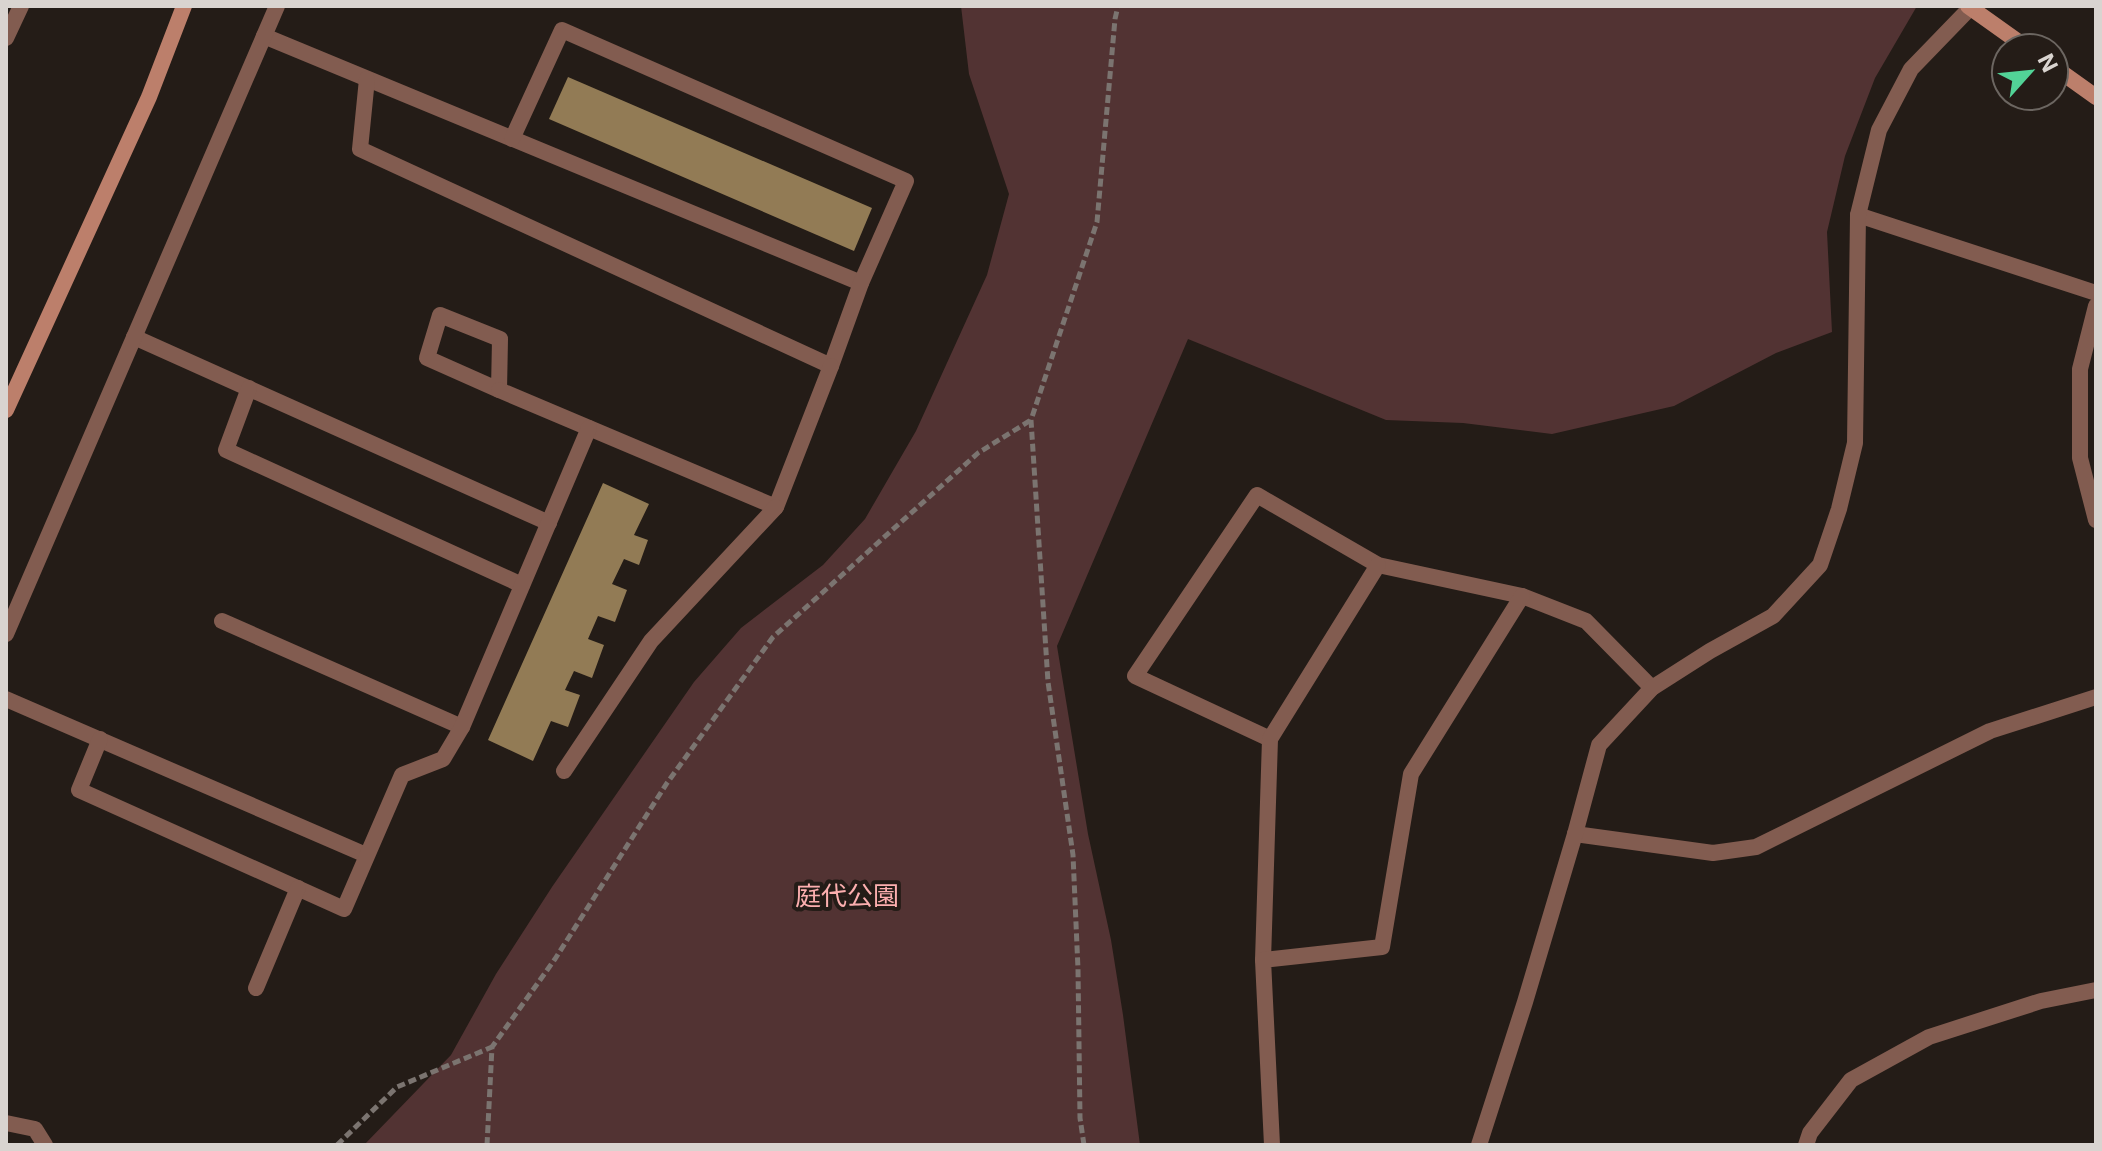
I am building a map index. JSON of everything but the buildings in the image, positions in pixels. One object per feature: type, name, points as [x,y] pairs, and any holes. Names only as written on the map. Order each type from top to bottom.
[{"type":"street","points":[[6,38],[21,6]]},
{"type":"street","points":[[6,410],[149,97],[184,6]]},
{"type":"street","points":[[6,634],[12,601],[134,337],[277,6]]},
{"type":"street","points":[[1479,1145],[1525,1002],[1599,745],[1652,688],[1773,616],[1820,565],[1839,509],[1855,443],[1858,215],[1879,130],[1911,69],[1970,7],[2005,32]]},
{"type":"street","points":[[512,139],[562,30],[906,181],[861,283],[776,507],[651,641],[564,771]]},
{"type":"street","points":[[264,36],[861,283]]},
{"type":"street","points":[[2070,78],[2096,97]]},
{"type":"street","points":[[367,79],[360,149],[831,366]]},
{"type":"street","points":[[1858,215],[2096,293]]},
{"type":"street","points":[[2096,306],[2080,369],[2080,458],[2096,520]]},
{"type":"street","points":[[499,390],[500,339],[440,315],[427,358],[499,390],[776,507]]},
{"type":"street","points":[[134,337],[549,523]]},
{"type":"street","points":[[249,388],[226,450],[522,585]]},
{"type":"street","points":[[100,739],[79,790],[344,909],[402,775],[443,759],[462,727],[589,428]]},
{"type":"street","points":[[1270,739],[1135,676],[1257,495],[1378,565],[1522,596],[1586,621],[1652,688]]},
{"type":"street","points":[[1272,1145],[1263,960],[1270,739],[1378,565]]},
{"type":"street","points":[[1263,960],[1382,947],[1411,774],[1522,596]]},
{"type":"street","points":[[222,621],[462,727]]},
{"type":"street","points":[[1575,834],[1713,853],[1756,847],[1990,731],[2096,697]]},
{"type":"street","points":[[6,699],[366,855]]},
{"type":"street","points":[[256,988],[298,888]]},
{"type":"street","points":[[1806,1145],[1810,1133],[1851,1080],[1929,1037],[2041,1001],[2096,990]]},
{"type":"street","points":[[6,1123],[35,1129],[45,1145]]},
{"type":"path","points":[[1084,1145],[1080,1118],[1073,855],[1048,682],[1031,420],[1097,222],[1118,6]]},
{"type":"path","points":[[337,1145],[397,1087],[492,1047],[555,959],[667,783],[773,637],[978,453],[1031,420]]},
{"type":"path","points":[[487,1145],[492,1047]]},
{"type":"green space","name":"庭代公園","points":[[961,6],[1917,6],[1875,78],[1845,156],[1827,232],[1832,332],[1776,353],[1674,406],[1552,434],[1463,423],[1386,420],[1188,339],[1057,646],[1088,834],[1111,940],[1140,1145],[364,1145],[451,1055],[496,974],[552,887],[694,682],[741,628],[823,565],[865,519],[916,431],[987,275],[1009,194],[969,74]]}]
